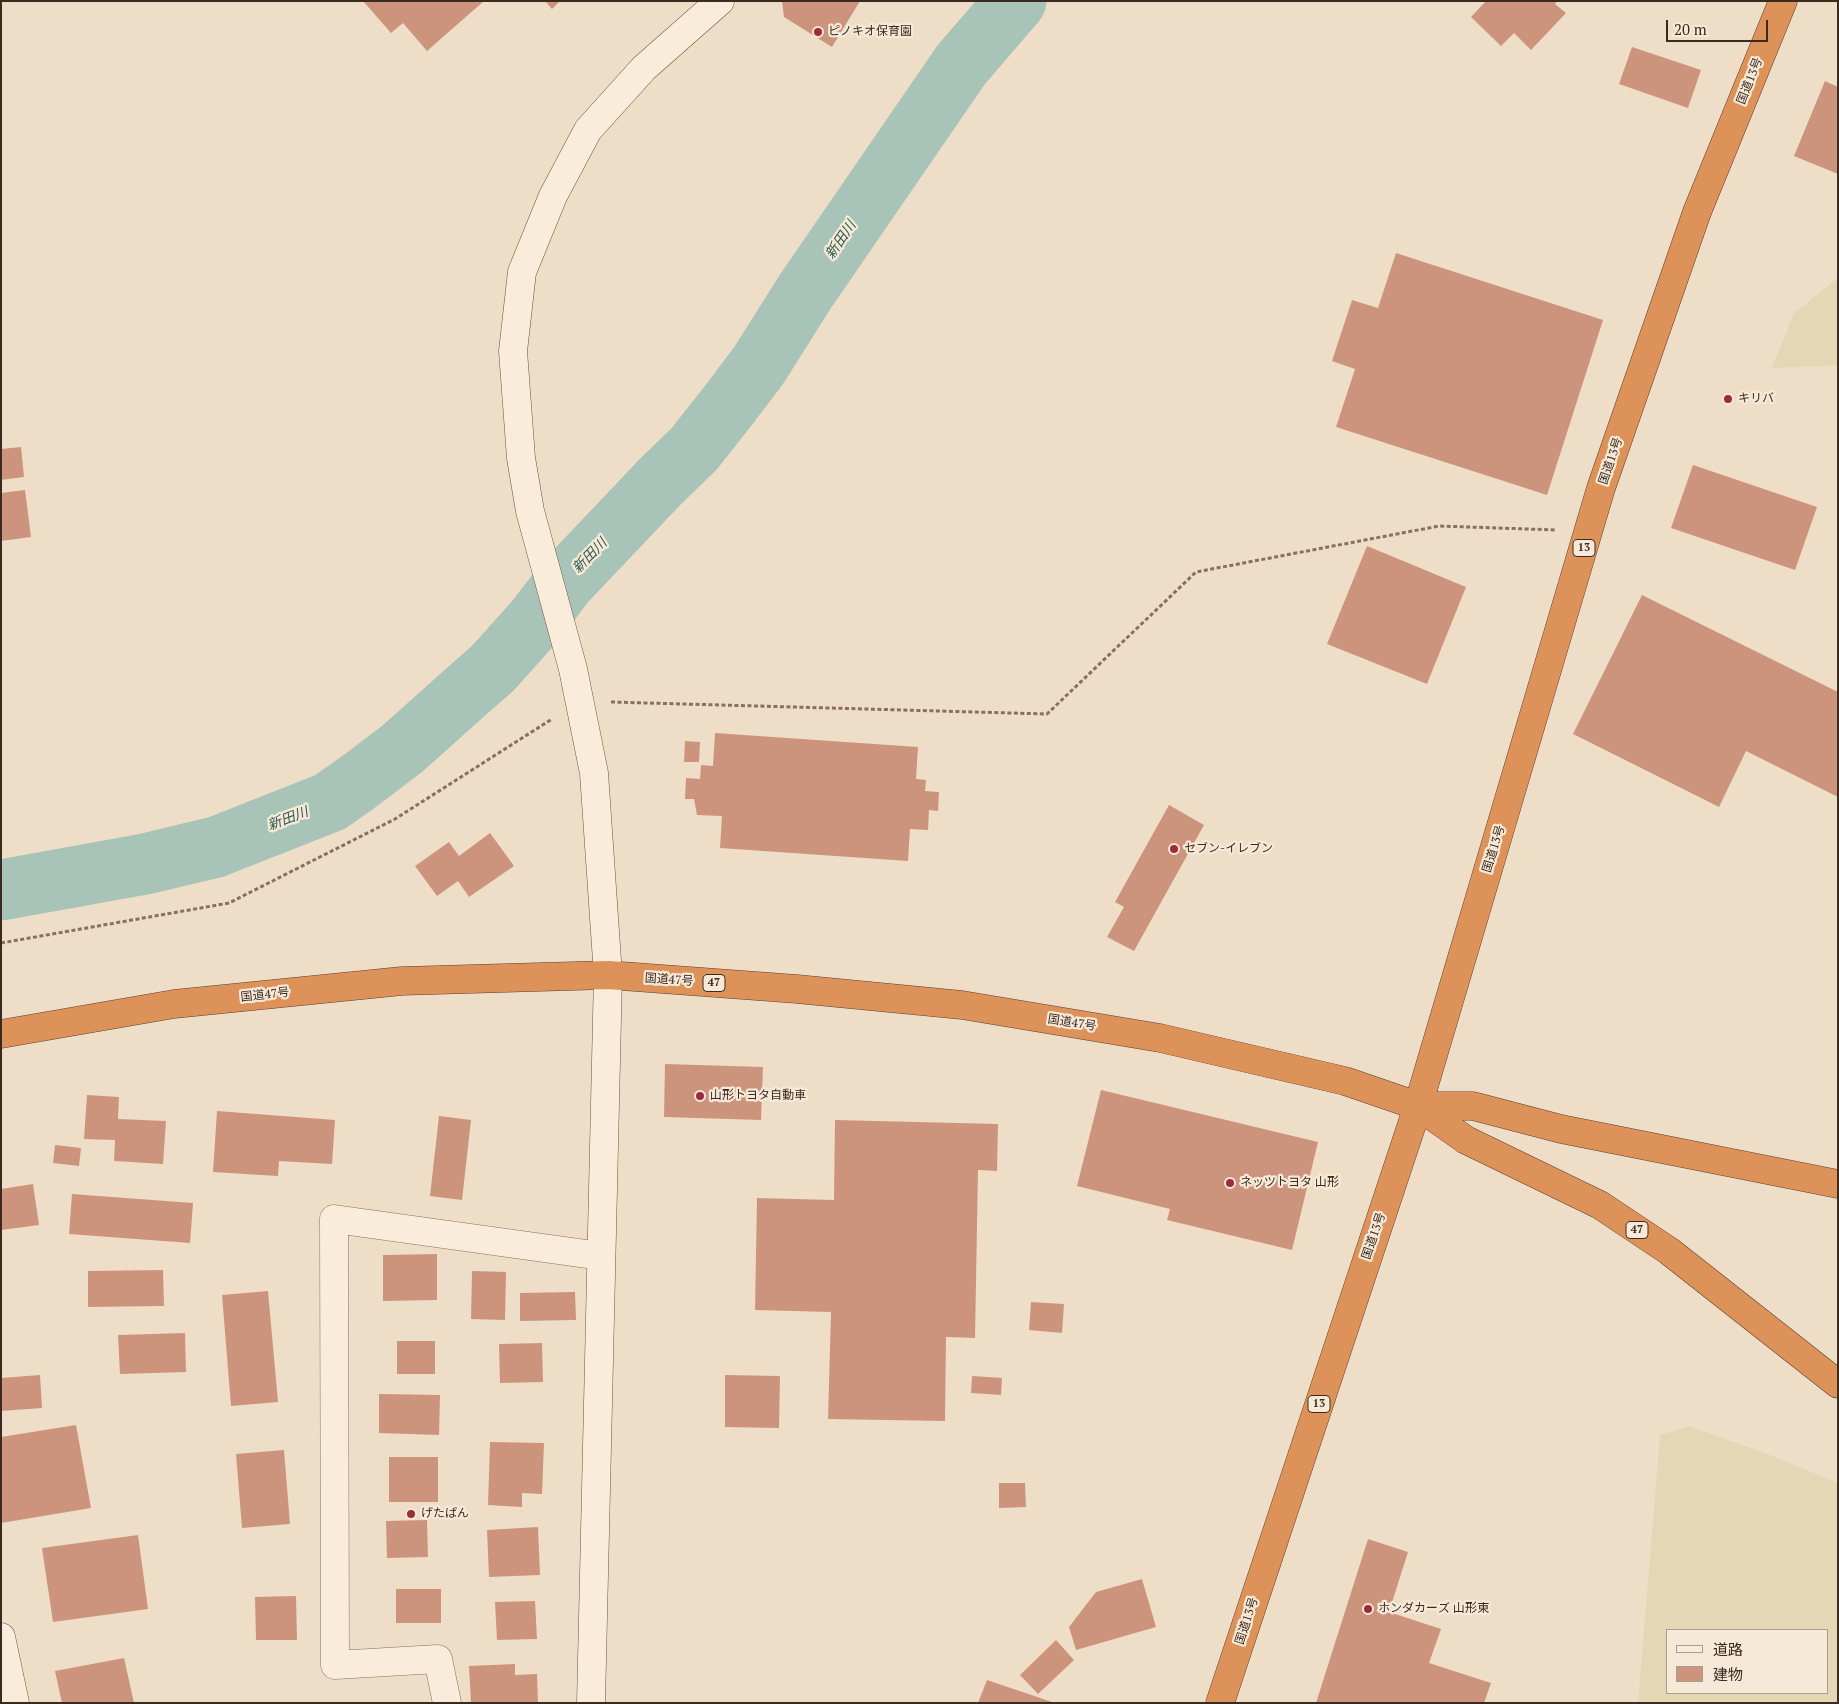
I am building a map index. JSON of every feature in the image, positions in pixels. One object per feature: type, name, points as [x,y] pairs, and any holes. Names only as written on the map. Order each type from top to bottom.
[{"type":"highway","name":"国道13号","points":[[1220,1703],[1418,1106],[1601,488],[1697,212],[1783,1]]},
{"type":"highway","name":"国道47号","points":[[1,1034],[174,1004],[402,980],[608,975],[797,989],[962,1005],[1160,1038],[1345,1082],[1418,1106]]},
{"type":"highway","name":"47","points":[[1418,1106],[1473,1106],[1561,1129],[1838,1184]]},
{"type":"highway","name":"47","points":[[1418,1106],[1466,1140],[1600,1205],[1662,1246],[1838,1384]]},
{"type":"street","points":[[591,1703],[608,975],[594,773],[580,701],[530,511],[521,458],[513,351],[522,272],[553,196],[588,130],[644,68],[720,1]]},
{"type":"street","points":[[447,1703],[438,1659],[336,1665],[334,1220],[601,1256]]},
{"type":"street","points":[[1,1637],[15,1703]]},
{"type":"path","points":[[1,943],[229,902],[395,819],[580,701],[1046,714],[1196,572],[1439,526],[1589,531]]},
{"type":"shaded area","points":[[1838,278],[1838,365],[1772,368],[1794,313]]},
{"type":"shaded area","points":[[1689,1426],[1773,1456],[1838,1483],[1838,1703],[1638,1703],[1660,1435]]},
{"type":"building","points":[[363,1],[484,1],[427,51],[403,23],[391,33]]},
{"type":"building","points":[[545,1],[560,1],[552,9]]},
{"type":"building","points":[[782,1],[860,1],[832,47],[784,17]]},
{"type":"building","points":[[1486,1],[1557,1],[1555,4],[1566,13],[1531,50],[1514,33],[1501,46],[1471,17]]},
{"type":"building","points":[[1632,47],[1701,70],[1688,108],[1619,84]]},
{"type":"building","points":[[1825,81],[1838,87],[1838,174],[1794,156]]},
{"type":"building","points":[[1396,253],[1603,320],[1547,495],[1336,427],[1355,369],[1332,361],[1352,300],[1378,308]]},
{"type":"building","points":[[21,447],[24,477],[1,480],[1,449]]},
{"type":"building","points":[[1693,465],[1817,507],[1795,570],[1671,528]]},
{"type":"building","points":[[25,490],[31,537],[1,541],[1,493]]},
{"type":"building","points":[[1367,546],[1466,587],[1427,684],[1327,644]]},
{"type":"building","points":[[1642,595],[1838,692],[1838,797],[1746,751],[1719,807],[1573,734]]},
{"type":"building","points":[[715,733],[918,747],[916,779],[926,780],[925,791],[939,792],[938,811],[929,810],[928,830],[910,829],[908,861],[720,848],[722,816],[697,815],[694,799],[685,799],[686,778],[700,779],[701,765],[713,766]]},
{"type":"building","points":[[685,741],[700,742],[699,762],[684,762]]},
{"type":"building","points":[[1169,805],[1204,825],[1134,951],[1107,937],[1124,907],[1115,902]]},
{"type":"building","points":[[490,833],[514,866],[469,897],[458,881],[437,896],[415,866],[449,842],[459,856]]},
{"type":"building","points":[[665,1064],[763,1067],[761,1120],[664,1117]]},
{"type":"building","points":[[1101,1090],[1318,1142],[1292,1250],[1167,1220],[1170,1209],[1077,1186]]},
{"type":"building","points":[[87,1095],[119,1097],[118,1119],[166,1121],[163,1164],[114,1161],[115,1140],[84,1139]]},
{"type":"building","points":[[217,1111],[335,1120],[332,1164],[279,1161],[278,1176],[213,1172]]},
{"type":"building","points":[[439,1116],[471,1120],[462,1200],[430,1196]]},
{"type":"building","points":[[835,1120],[998,1124],[997,1171],[978,1170],[975,1338],[946,1337],[945,1421],[828,1419],[831,1312],[755,1310],[757,1198],[834,1200]]},
{"type":"building","points":[[55,1145],[81,1148],[79,1166],[53,1163]]},
{"type":"building","points":[[33,1184],[39,1225],[1,1230],[1,1189]]},
{"type":"building","points":[[72,1194],[193,1203],[190,1243],[69,1234]]},
{"type":"building","points":[[437,1254],[437,1300],[383,1301],[383,1255]]},
{"type":"building","points":[[163,1270],[164,1306],[88,1307],[88,1271]]},
{"type":"building","points":[[472,1271],[506,1272],[505,1320],[471,1319]]},
{"type":"building","points":[[268,1291],[278,1402],[231,1406],[222,1295]]},
{"type":"building","points":[[575,1292],[576,1320],[520,1321],[520,1293]]},
{"type":"building","points":[[1031,1302],[1064,1304],[1062,1333],[1029,1330]]},
{"type":"building","points":[[185,1333],[186,1372],[120,1374],[118,1335]]},
{"type":"building","points":[[397,1341],[435,1341],[435,1374],[397,1374]]},
{"type":"building","points":[[542,1343],[543,1382],[500,1383],[499,1344]]},
{"type":"building","points":[[40,1375],[42,1408],[1,1411],[1,1378]]},
{"type":"building","points":[[725,1375],[780,1376],[779,1428],[725,1427]]},
{"type":"building","points":[[972,1376],[1002,1378],[1001,1395],[971,1393]]},
{"type":"building","points":[[379,1394],[440,1395],[439,1435],[379,1433]]},
{"type":"building","points":[[76,1425],[91,1508],[1,1523],[1,1437]]},
{"type":"building","points":[[490,1442],[544,1443],[542,1494],[522,1493],[522,1507],[488,1505]]},
{"type":"building","points":[[284,1450],[290,1524],[242,1528],[236,1454]]},
{"type":"building","points":[[389,1457],[438,1457],[438,1502],[389,1502]]},
{"type":"building","points":[[999,1483],[1025,1483],[1026,1507],[999,1508]]},
{"type":"building","points":[[427,1520],[428,1557],[387,1558],[386,1521]]},
{"type":"building","points":[[538,1527],[540,1575],[489,1577],[487,1530]]},
{"type":"building","points":[[138,1535],[148,1609],[53,1622],[42,1548]]},
{"type":"building","points":[[1368,1539],[1408,1552],[1389,1612],[1441,1629],[1429,1663],[1491,1683],[1484,1703],[1316,1703]]},
{"type":"building","points":[[1142,1579],[1156,1627],[1076,1650],[1069,1627],[1096,1592]]},
{"type":"building","points":[[396,1589],[441,1589],[441,1623],[396,1623]]},
{"type":"building","points":[[296,1596],[297,1640],[256,1640],[255,1597]]},
{"type":"building","points":[[535,1601],[537,1639],[497,1640],[495,1602]]},
{"type":"building","points":[[1056,1640],[1074,1660],[1038,1694],[1020,1675]]},
{"type":"building","points":[[124,1658],[134,1703],[62,1703],[55,1671]]},
{"type":"building","points":[[515,1664],[515,1675],[537,1674],[538,1703],[471,1703],[469,1666]]},
{"type":"building","points":[[987,1680],[1052,1702],[1052,1703],[978,1703]]},
{"type":"waterway","name":"新田川","points":[[1,890],[145,864],[216,847],[330,802],[402,749],[493,668],[536,620],[566,581],[694,449],[759,365],[805,292],[961,65],[1016,1]]},
{"type":"place","name":"ピノキオ保育園","points":[[818,32]]},
{"type":"place","name":"キリバ","points":[[1728,399]]},
{"type":"place","name":"セブン-イレブン","points":[[1174,849]]},
{"type":"place","name":"山形トヨタ自動車","points":[[700,1096]]},
{"type":"place","name":"ネッツトヨタ 山形","points":[[1230,1183]]},
{"type":"place","name":"げたぱん","points":[[411,1514]]},
{"type":"place","name":"ホンダカーズ 山形東","points":[[1368,1609]]}]
